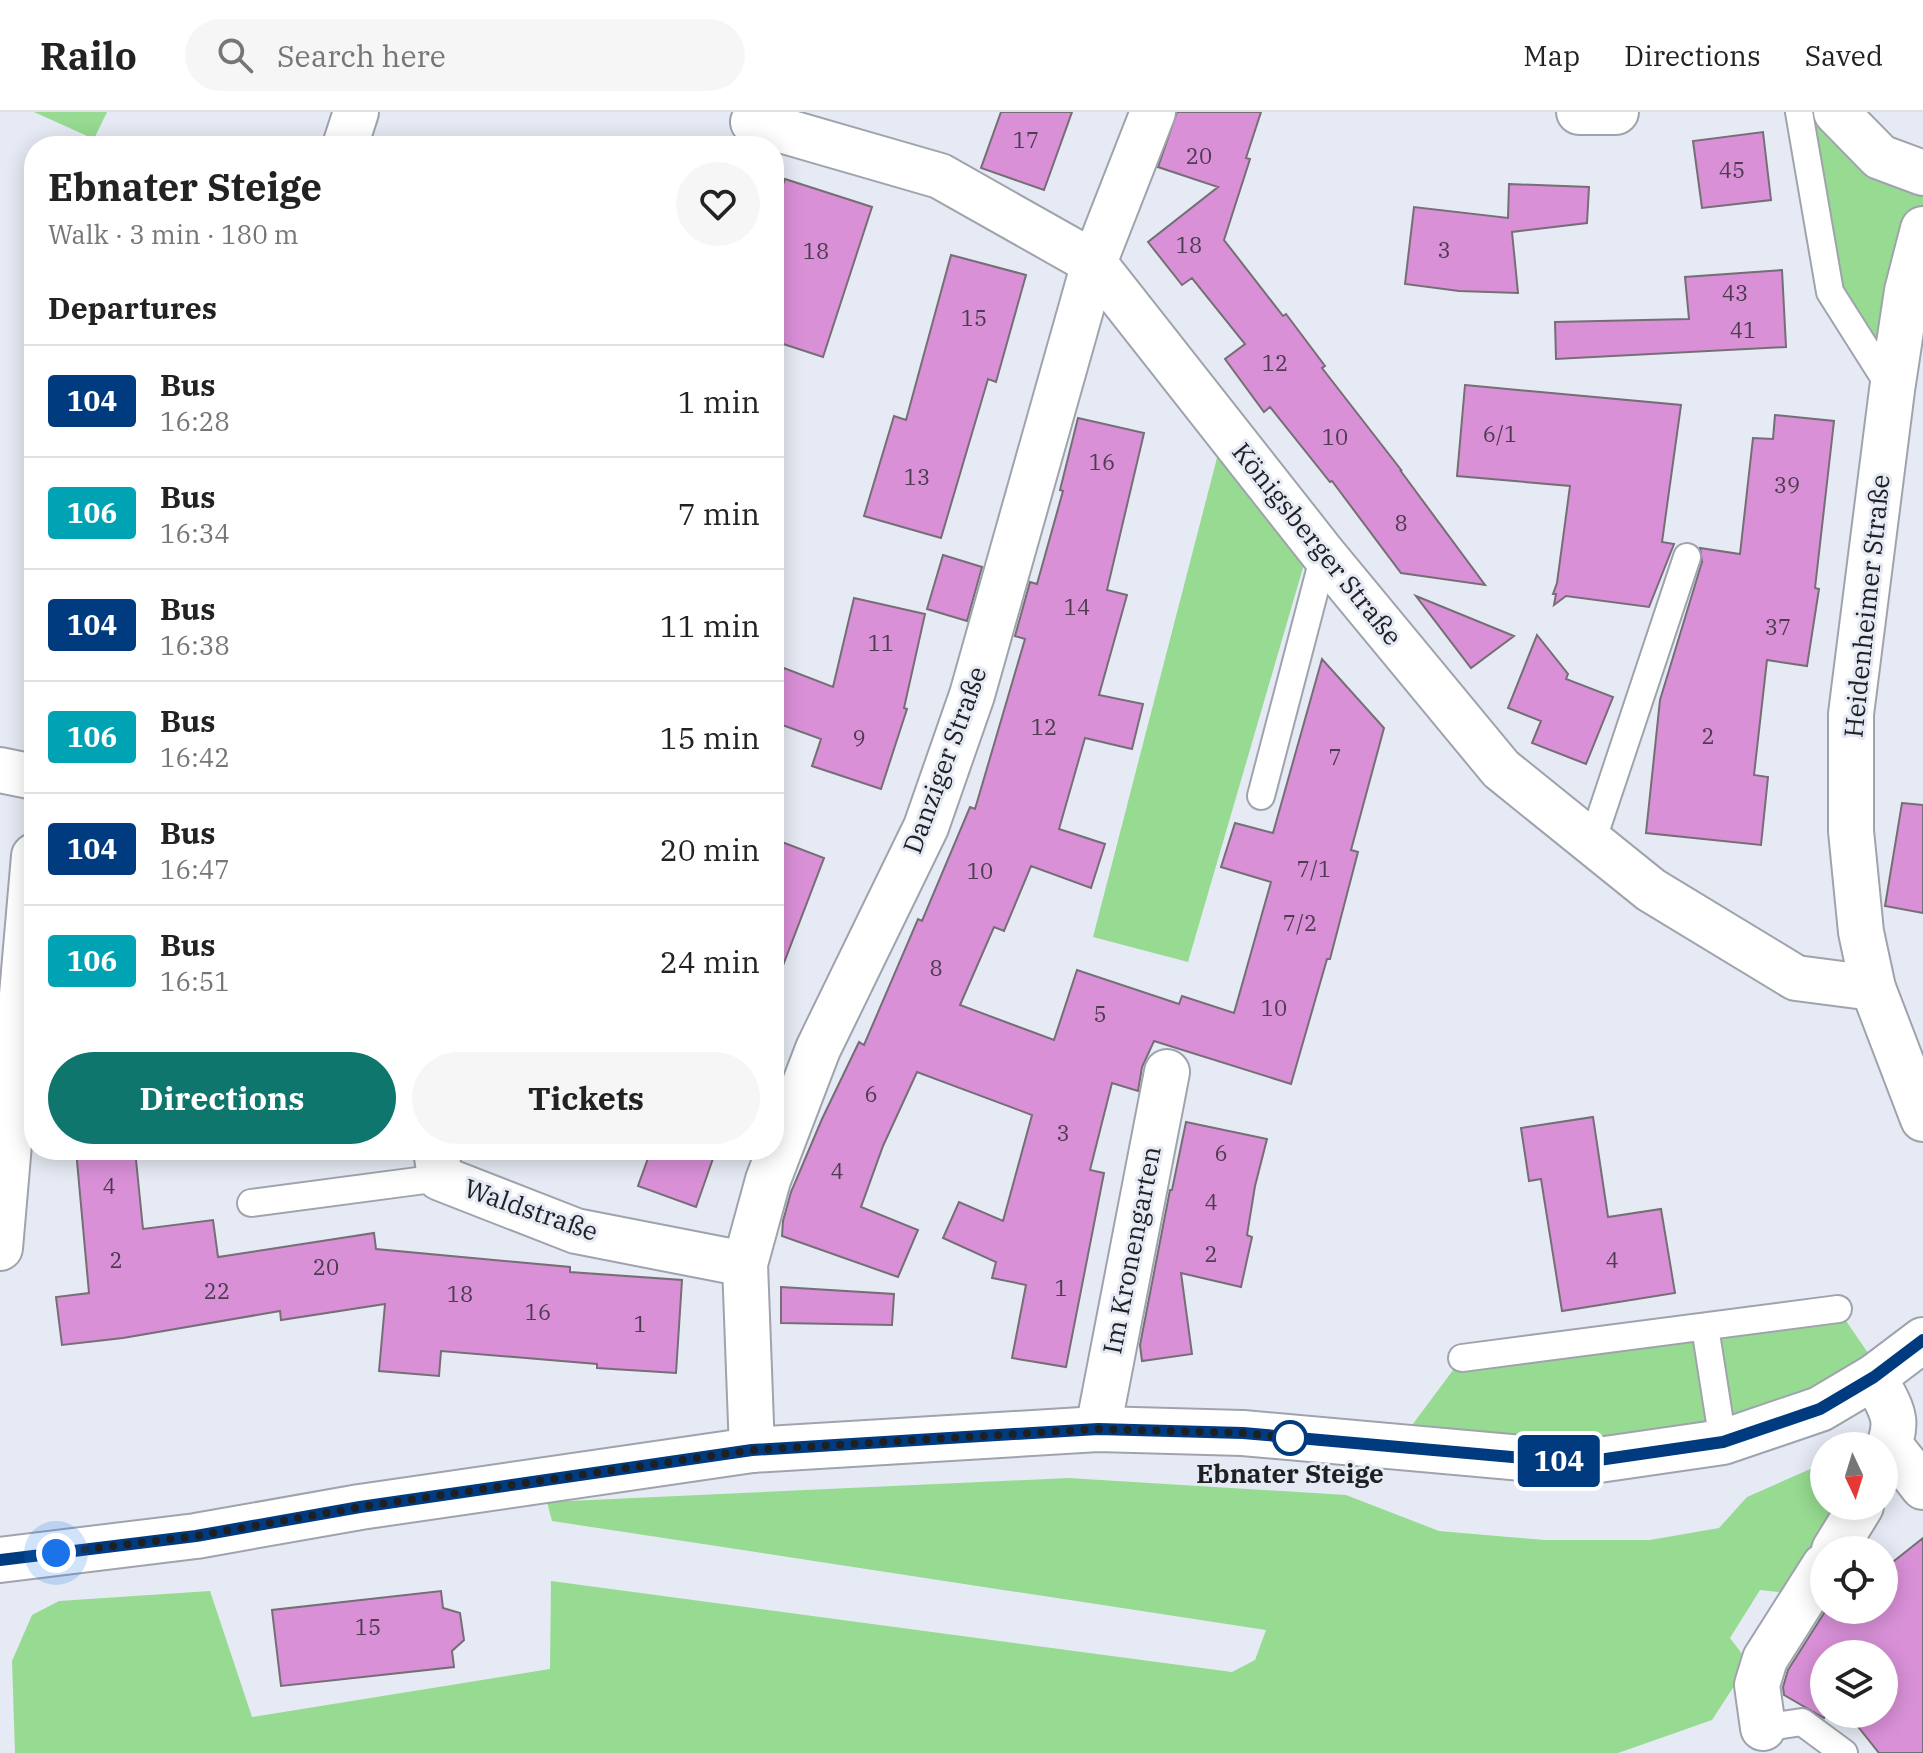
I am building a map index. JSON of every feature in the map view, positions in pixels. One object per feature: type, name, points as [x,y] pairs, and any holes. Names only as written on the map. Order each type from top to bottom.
[{"type":"street","points":[[348,136],[356,112]]},
{"type":"street","name":"Danziger Straße","points":[[784,1138],[818,1049],[926,827],[967,710],[1094,263],[1153,112]]},
{"type":"street","points":[[1579,112],[1616,112]]},
{"type":"street","points":[[1836,112],[1880,157],[1923,173]]},
{"type":"street","name":"Königsberger Straße","points":[[752,127],[940,176],[1094,263],[1324,555],[1501,769],[1651,890],[1796,978],[1873,988]]},
{"type":"street","name":"Heidenheimer Straße","points":[[1923,229],[1907,291],[1892,390],[1851,714],[1851,831],[1861,932],[1873,988],[1923,1119]]},
{"type":"street","points":[[0,770],[24,775]]},
{"type":"street","points":[[1,1223],[24,967]]},
{"type":"street","name":"Im Kronengarten","points":[[1098,1429],[1167,1072]]},
{"type":"street","name":"Danziger Straße","points":[[752,1450],[745,1264],[776,1160]]},
{"type":"street","name":"Waldstraße","points":[[438,1164],[576,1231],[745,1264]]},
{"type":"street","points":[[0,1560],[196,1536],[360,1507],[752,1450],[1098,1429],[1243,1433],[1578,1463],[1723,1442],[1820,1409],[1874,1377],[1923,1340]]},
{"type":"street","points":[[1874,1377],[1895,1417],[1891,1432]]},
{"type":"street","points":[[1898,1462],[1923,1487]]},
{"type":"street","points":[[1763,1728],[1757,1685],[1765,1659],[1810,1588]]},
{"type":"lane","points":[[1799,112],[1830,292],[1892,390]]},
{"type":"lane","points":[[1261,796],[1324,555]]},
{"type":"lane","points":[[1592,842],[1687,557]]},
{"type":"lane","points":[[251,1203],[438,1164]]},
{"type":"lane","points":[[1462,1358],[1838,1309]]},
{"type":"lane","points":[[1705,1327],[1723,1442]]},
{"type":"lane","points":[[1763,1728],[1802,1722],[1844,1753]]},
{"type":"green space","points":[[34,112],[107,112],[95,136],[87,136]]},
{"type":"green space","points":[[1799,112],[1836,112],[1923,173],[1923,229],[1892,390],[1830,292]]},
{"type":"green space","points":[[1218,454],[1305,561],[1188,962],[1093,937]]},
{"type":"green space","points":[[1838,1309],[1885,1378],[1578,1458],[1401,1440],[1462,1358]]},
{"type":"green space","points":[[1810,1469],[1810,1520],[1837,1520],[1826,1536],[1810,1536],[1810,1559],[1787,1593],[1760,1590],[1730,1638],[1749,1663],[1712,1720],[1618,1753],[15,1753],[12,1661],[32,1615],[59,1601],[210,1591],[252,1717],[550,1669],[551,1581],[1232,1672],[1255,1660],[1266,1630],[552,1521],[547,1502],[1068,1478],[1346,1495],[1439,1531],[1545,1540],[1650,1540],[1719,1528],[1747,1497]]},
{"type":"building","points":[[1001,112],[1072,112],[1044,190],[981,168]]},
{"type":"building","points":[[1177,112],[1261,112],[1246,158],[1250,159],[1224,240],[1283,316],[1286,314],[1325,366],[1322,368],[1485,585],[1401,573],[1332,481],[1270,407],[1264,412],[1225,359],[1245,344],[1192,278],[1182,285],[1148,242],[1218,187],[1158,167]]},
{"type":"building","points":[[1763,132],[1771,200],[1702,208],[1693,141]]},
{"type":"building","points":[[785,179],[872,207],[823,357],[784,344]]},
{"type":"building","points":[[1509,184],[1589,187],[1587,223],[1512,232],[1518,293],[1459,291],[1405,284],[1414,207],[1508,218]]},
{"type":"building","points":[[951,255],[1026,275],[996,382],[988,379],[941,538],[864,516],[894,416],[906,420]]},
{"type":"building","points":[[1782,270],[1786,347],[1556,359],[1555,322],[1689,319],[1685,277]]},
{"type":"building","points":[[1465,385],[1681,405],[1662,542],[1674,544],[1649,607],[1566,596],[1554,605],[1556,594],[1553,594],[1570,486],[1457,476]]},
{"type":"building","points":[[1775,415],[1834,421],[1815,588],[1819,589],[1807,666],[1767,660],[1754,775],[1768,777],[1761,845],[1646,833],[1660,700],[1702,562],[1700,548],[1740,554],[1753,438],[1773,439]]},
{"type":"building","points":[[1078,418],[1144,433],[1107,590],[1127,595],[1099,695],[1143,704],[1132,749],[1085,738],[1059,829],[1105,844],[1091,888],[1031,866],[1004,931],[994,927],[960,1005],[1054,1040],[1077,970],[1179,1004],[1182,996],[1234,1013],[1271,882],[1221,867],[1235,823],[1273,833],[1322,659],[1384,728],[1351,850],[1358,852],[1330,959],[1327,959],[1291,1084],[1154,1041],[1142,1067],[1138,1091],[1112,1083],[1090,1170],[1104,1173],[1066,1367],[1012,1358],[1026,1285],[992,1278],[996,1262],[943,1238],[959,1202],[1003,1221],[1032,1115],[917,1072],[883,1146],[861,1207],[918,1230],[898,1277],[782,1236],[791,1192],[822,1119],[859,1042],[864,1045],[918,919],[922,921],[970,807],[975,809],[1025,639],[1015,636],[1030,582],[1037,584],[1063,491],[1060,490]]},
{"type":"building","points":[[943,555],[982,567],[967,621],[927,609]]},
{"type":"building","points":[[1416,596],[1514,636],[1471,668]]},
{"type":"building","points":[[854,598],[925,614],[904,708],[907,709],[881,789],[812,766],[821,739],[784,726],[784,668],[833,687]]},
{"type":"building","points":[[1537,635],[1568,674],[1566,679],[1613,697],[1586,764],[1532,743],[1541,721],[1508,708]]},
{"type":"building","points":[[1902,803],[1923,805],[1923,913],[1885,906]]},
{"type":"building","points":[[784,843],[824,858],[784,963]]},
{"type":"building","points":[[1593,1117],[1608,1217],[1661,1209],[1675,1293],[1562,1311],[1541,1179],[1529,1181],[1521,1128]]},
{"type":"building","points":[[1186,1122],[1267,1139],[1247,1235],[1252,1237],[1241,1287],[1181,1273],[1192,1354],[1142,1361],[1140,1345]]},
{"type":"building","points":[[77,1160],[136,1160],[143,1229],[213,1220],[218,1257],[374,1233],[376,1249],[570,1267],[570,1272],[682,1280],[676,1373],[441,1351],[439,1376],[379,1371],[385,1304],[281,1320],[280,1311],[123,1338],[62,1345],[56,1297],[89,1293]]},
{"type":"building","points":[[647,1160],[712,1160],[696,1207],[638,1186]]},
{"type":"building","points":[[781,1287],[894,1294],[892,1325],[781,1323]]},
{"type":"building","points":[[1923,1538],[1923,1753],[1879,1753],[1859,1728],[1898,1728],[1898,1640],[1810,1640],[1810,1710],[1784,1695],[1788,1670],[1817,1624],[1898,1624],[1898,1558]]},
{"type":"building","points":[[441,1591],[443,1608],[460,1613],[464,1640],[452,1651],[454,1667],[281,1686],[272,1610]]},
{"type":"bus line","name":"104","points":[[0,1560],[196,1536],[360,1507],[752,1450],[1098,1429],[1243,1433],[1578,1463],[1723,1442],[1820,1409],[1874,1377],[1923,1340]]},
{"type":"place","name":"Ebnater Steige","points":[[1290,1438]]},
{"type":"route","points":[[56,1553],[196,1536],[360,1507],[752,1450],[1098,1429],[1243,1433],[1302,1439],[1290,1438]]}]
